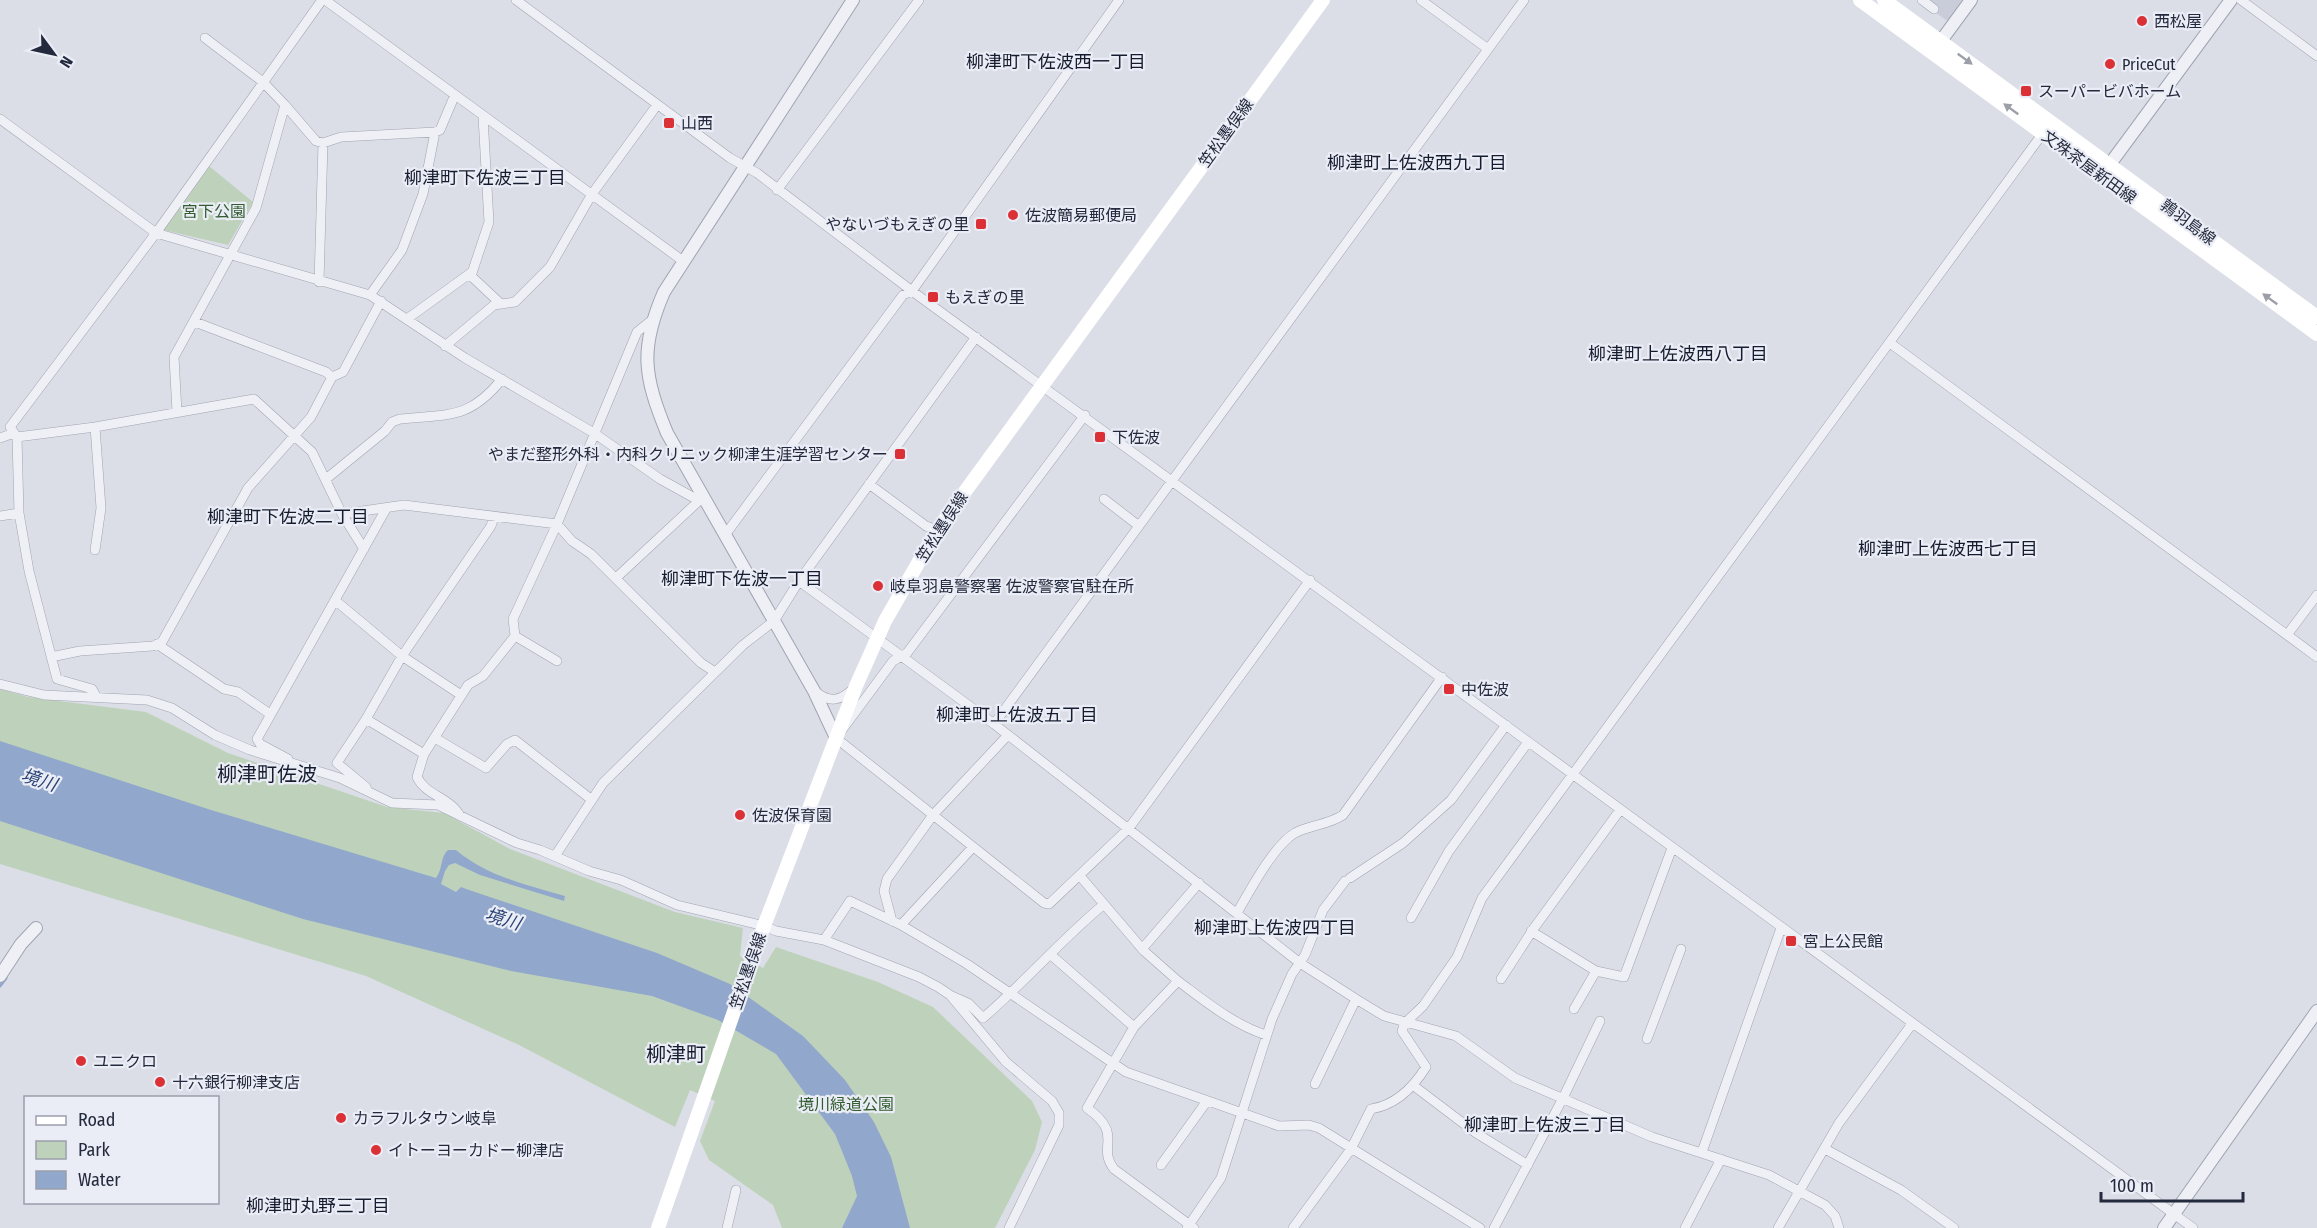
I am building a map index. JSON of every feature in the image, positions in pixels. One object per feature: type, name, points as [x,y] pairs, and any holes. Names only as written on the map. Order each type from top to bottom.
[{"type":"main road","name":"笠松墨俣線","points":[[658,1228],[758,942],[876,639],[937,530],[1323,0]]},
{"type":"main road","name":"文殊茶屋新田線","points":[[1860,0],[1936,47],[2043,133],[2317,334]]},
{"type":"main road","name":"鶉羽島線","points":[[1884,0],[1936,47],[2110,164],[2317,317]]},
{"type":"street","points":[[96,696],[92,689],[57,679],[48,637],[28,571],[19,513],[15,435],[10,428],[156,233],[324,0],[454,97],[683,261]]},
{"type":"street","points":[[516,0],[2193,1228]]},
{"type":"street","points":[[853,0],[664,292],[652,320],[646,353],[651,393],[667,433],[701,499],[725,535],[814,691],[836,738],[1044,903],[1049,904],[1130,828],[1310,580]]},
{"type":"street","points":[[777,190],[919,0]]},
{"type":"street","points":[[725,535],[903,295],[912,291],[1119,0]]},
{"type":"street","points":[[1421,0],[1488,49]]},
{"type":"street","points":[[994,724],[1524,0]]},
{"type":"street","points":[[1922,0],[1934,9]]},
{"type":"street","points":[[1936,47],[1971,0]]},
{"type":"street","points":[[2110,164],[2231,0]]},
{"type":"street","points":[[2241,0],[2315,50]]},
{"type":"street","points":[[206,38],[263,82],[316,141],[323,143],[341,137],[435,132],[440,130],[454,97]]},
{"type":"street","points":[[177,412],[174,357],[256,208],[285,105]]},
{"type":"street","points":[[445,346],[494,305],[515,302],[550,267],[592,194],[657,105]]},
{"type":"street","points":[[483,117],[489,222],[471,276],[501,304]]},
{"type":"street","points":[[0,119],[156,233],[381,301],[445,346],[594,433],[651,473],[701,499]]},
{"type":"street","points":[[370,296],[402,250],[423,194],[435,132]]},
{"type":"street","points":[[1293,1228],[1351,1149],[1371,1109],[1386,1107],[1414,1086],[1425,1067],[1402,1031],[1405,1023],[1423,1006],[1457,957],[1482,898],[2043,133]]},
{"type":"street","points":[[319,282],[323,143]]},
{"type":"street","points":[[406,319],[472,272]]},
{"type":"street","points":[[51,657],[80,651],[162,642],[248,489],[311,417],[332,377],[343,372],[381,301]]},
{"type":"street","points":[[460,816],[454,805],[421,786],[417,777],[424,754],[468,685],[483,676],[514,636],[513,619],[557,524],[637,332],[652,320]]},
{"type":"street","points":[[195,322],[326,372],[332,377]]},
{"type":"street","points":[[555,856],[592,800],[632,753],[743,645],[774,621],[799,581],[976,337]]},
{"type":"street","points":[[1890,343],[2317,657]]},
{"type":"street","points":[[326,479],[392,422],[400,419],[465,412],[478,405],[502,379]]},
{"type":"street","points":[[0,438],[15,435],[29,438],[254,399],[312,452],[342,514],[364,549]]},
{"type":"street","points":[[836,738],[893,661],[907,653],[1085,415]]},
{"type":"street","points":[[95,427],[101,508],[95,550]]},
{"type":"street","points":[[869,484],[926,526],[937,530]]},
{"type":"street","points":[[616,578],[701,499]]},
{"type":"street","points":[[1104,499],[1139,526]]},
{"type":"street","points":[[342,514],[404,505],[557,524],[616,578],[700,663],[715,672]]},
{"type":"street","points":[[290,765],[292,761],[260,744],[257,739],[294,677],[386,509]]},
{"type":"street","points":[[0,516],[19,513]]},
{"type":"street","points":[[367,792],[366,787],[337,763],[366,720],[402,656],[491,526],[494,517]]},
{"type":"street","points":[[799,581],[994,724],[1300,963],[1356,999],[1384,1016],[1445,1031],[1456,1036],[1515,1078],[1652,1137],[1769,1174],[1825,1205],[1835,1216],[1839,1228]]},
{"type":"street","points":[[2287,635],[2317,596]]},
{"type":"street","points":[[336,601],[402,656],[461,695]]},
{"type":"street","points":[[514,636],[557,661]]},
{"type":"street","points":[[157,644],[224,689],[238,692],[270,714]]},
{"type":"street","points":[[1237,913],[1261,872],[1290,836],[1343,815],[1442,677]]},
{"type":"street","points":[[0,684],[44,695],[147,700],[172,708],[215,735],[290,765],[340,778],[392,803],[438,805],[517,843],[555,856],[589,872],[621,880],[677,905],[776,931],[824,940],[919,976],[968,1003],[983,1018],[1051,955],[1074,929],[1103,905]]},
{"type":"street","points":[[814,691],[826,699],[834,700],[844,697],[856,686]]},
{"type":"street","points":[[366,720],[424,754]]},
{"type":"street","points":[[1178,981],[1134,1027],[1087,1108],[1100,1118],[1107,1128],[1110,1165],[1190,1227],[1221,1178],[1266,1035],[1323,910],[1347,879],[1403,843],[1451,800],[1506,725]]},
{"type":"street","points":[[897,922],[884,891],[888,879],[933,815],[1008,735]]},
{"type":"street","points":[[435,738],[486,768],[507,744],[515,740],[592,800]]},
{"type":"street","points":[[1411,918],[1449,851],[1528,742]]},
{"type":"street","points":[[1501,979],[1532,931],[1620,810]]},
{"type":"street","points":[[897,922],[973,847]]},
{"type":"street","points":[[1532,931],[1596,971],[1624,977],[1672,848]]},
{"type":"street","points":[[1080,876],[1142,949],[1178,981],[1211,1006],[1253,1031],[1266,1035]]},
{"type":"street","points":[[1142,949],[1199,883]]},
{"type":"street","points":[[824,940],[850,901],[897,922],[1011,994],[1114,1065],[1279,1126],[1309,1125],[1319,1128],[1480,1228]]},
{"type":"street","points":[[0,976],[21,944],[36,928]]},
{"type":"street","points":[[1702,1152],[1781,928]]},
{"type":"street","points":[[1647,1039],[1681,949]]},
{"type":"street","points":[[1051,955],[1134,1027]]},
{"type":"street","points":[[1574,1009],[1596,971]]},
{"type":"street","points":[[950,995],[1006,1062],[1052,1101],[1059,1113],[1059,1125],[1009,1228]]},
{"type":"street","points":[[1314,1083],[1356,999]]},
{"type":"street","points":[[2164,1228],[2317,1011]]},
{"type":"street","points":[[1494,1228],[1563,1098],[1600,1021]]},
{"type":"street","points":[[1778,1228],[1839,1123],[1912,1024]]},
{"type":"street","points":[[1414,1086],[1476,1133],[1528,1165]]},
{"type":"street","points":[[1161,1165],[1207,1101]]},
{"type":"street","points":[[1825,1149],[1901,1190],[1954,1228]]},
{"type":"street","points":[[1685,1228],[1721,1159]]},
{"type":"street","points":[[727,1228],[736,1190]]},
{"type":"shaded area","points":[[1918,0],[1965,0],[1949,22]]},
{"type":"green space","name":"宮下公園","points":[[209,166],[253,202],[228,245],[164,230]]},
{"type":"green space","name":"境川緑道公園","points":[[0,689],[28,697],[146,712],[228,753],[387,807],[444,813],[510,849],[675,912],[743,928],[740,956],[763,968],[776,947],[878,982],[933,1007],[1032,1101],[1042,1122],[1035,1150],[995,1228],[782,1228],[773,1205],[709,1160],[700,1141],[715,1101],[690,1090],[675,1127],[519,1045],[366,976],[0,864]]},
{"type":"water","name":"境川","points":[[0,741],[211,810],[436,878],[445,853],[448,850],[456,850],[494,873],[565,896],[564,901],[480,875],[455,863],[449,865],[445,871],[441,884],[456,892],[461,887],[657,953],[730,984],[803,1036],[845,1080],[874,1122],[891,1157],[910,1228],[842,1228],[857,1196],[852,1176],[835,1134],[776,1054],[718,1020],[652,996],[511,971],[303,919],[0,821]]},
{"type":"waterway","points":[[0,986],[6,978]]},
{"type":"place","name":"西松屋","points":[[2142,21]]},
{"type":"place","name":"PriceCut","points":[[2110,64]]},
{"type":"place","name":"スーパービバホーム","points":[[2026,91]]},
{"type":"place","name":"山西","points":[[669,123]]},
{"type":"place","name":"佐波簡易郵便局","points":[[1013,215]]},
{"type":"place","name":"やないづもえぎの里","points":[[981,224]]},
{"type":"place","name":"もえぎの里","points":[[933,297]]},
{"type":"place","name":"下佐波","points":[[1100,437]]},
{"type":"place","name":"やまだ整形外科・内科クリニック柳津生涯学習センター","points":[[900,454]]},
{"type":"place","name":"岐阜羽島警察署 佐波警察官駐在所","points":[[878,586]]},
{"type":"place","name":"中佐波","points":[[1449,689]]},
{"type":"place","name":"佐波保育園","points":[[740,815]]},
{"type":"place","name":"宮上公民館","points":[[1791,941]]},
{"type":"place","name":"ユニクロ","points":[[81,1061]]},
{"type":"place","name":"十六銀行柳津支店","points":[[160,1082]]},
{"type":"place","name":"カラフルタウン岐阜","points":[[341,1118]]},
{"type":"place","name":"イトーヨーカドー柳津店","points":[[376,1150]]},
{"type":"district","name":"柳津町下佐波西一丁目","points":[[1056,62]]},
{"type":"district","name":"柳津町上佐波西九丁目","points":[[1417,163]]},
{"type":"district","name":"柳津町下佐波三丁目","points":[[485,178]]},
{"type":"district","name":"柳津町上佐波西八丁目","points":[[1678,354]]},
{"type":"district","name":"柳津町下佐波二丁目","points":[[288,517]]},
{"type":"district","name":"柳津町上佐波西七丁目","points":[[1948,549]]},
{"type":"district","name":"柳津町下佐波一丁目","points":[[742,579]]},
{"type":"district","name":"柳津町上佐波五丁目","points":[[1017,715]]},
{"type":"district","name":"柳津町佐波","points":[[267,774]]},
{"type":"district","name":"柳津町上佐波四丁目","points":[[1275,928]]},
{"type":"district","name":"柳津町","points":[[676,1054]]},
{"type":"district","name":"柳津町上佐波三丁目","points":[[1545,1125]]},
{"type":"district","name":"柳津町丸野三丁目","points":[[318,1206]]}]
